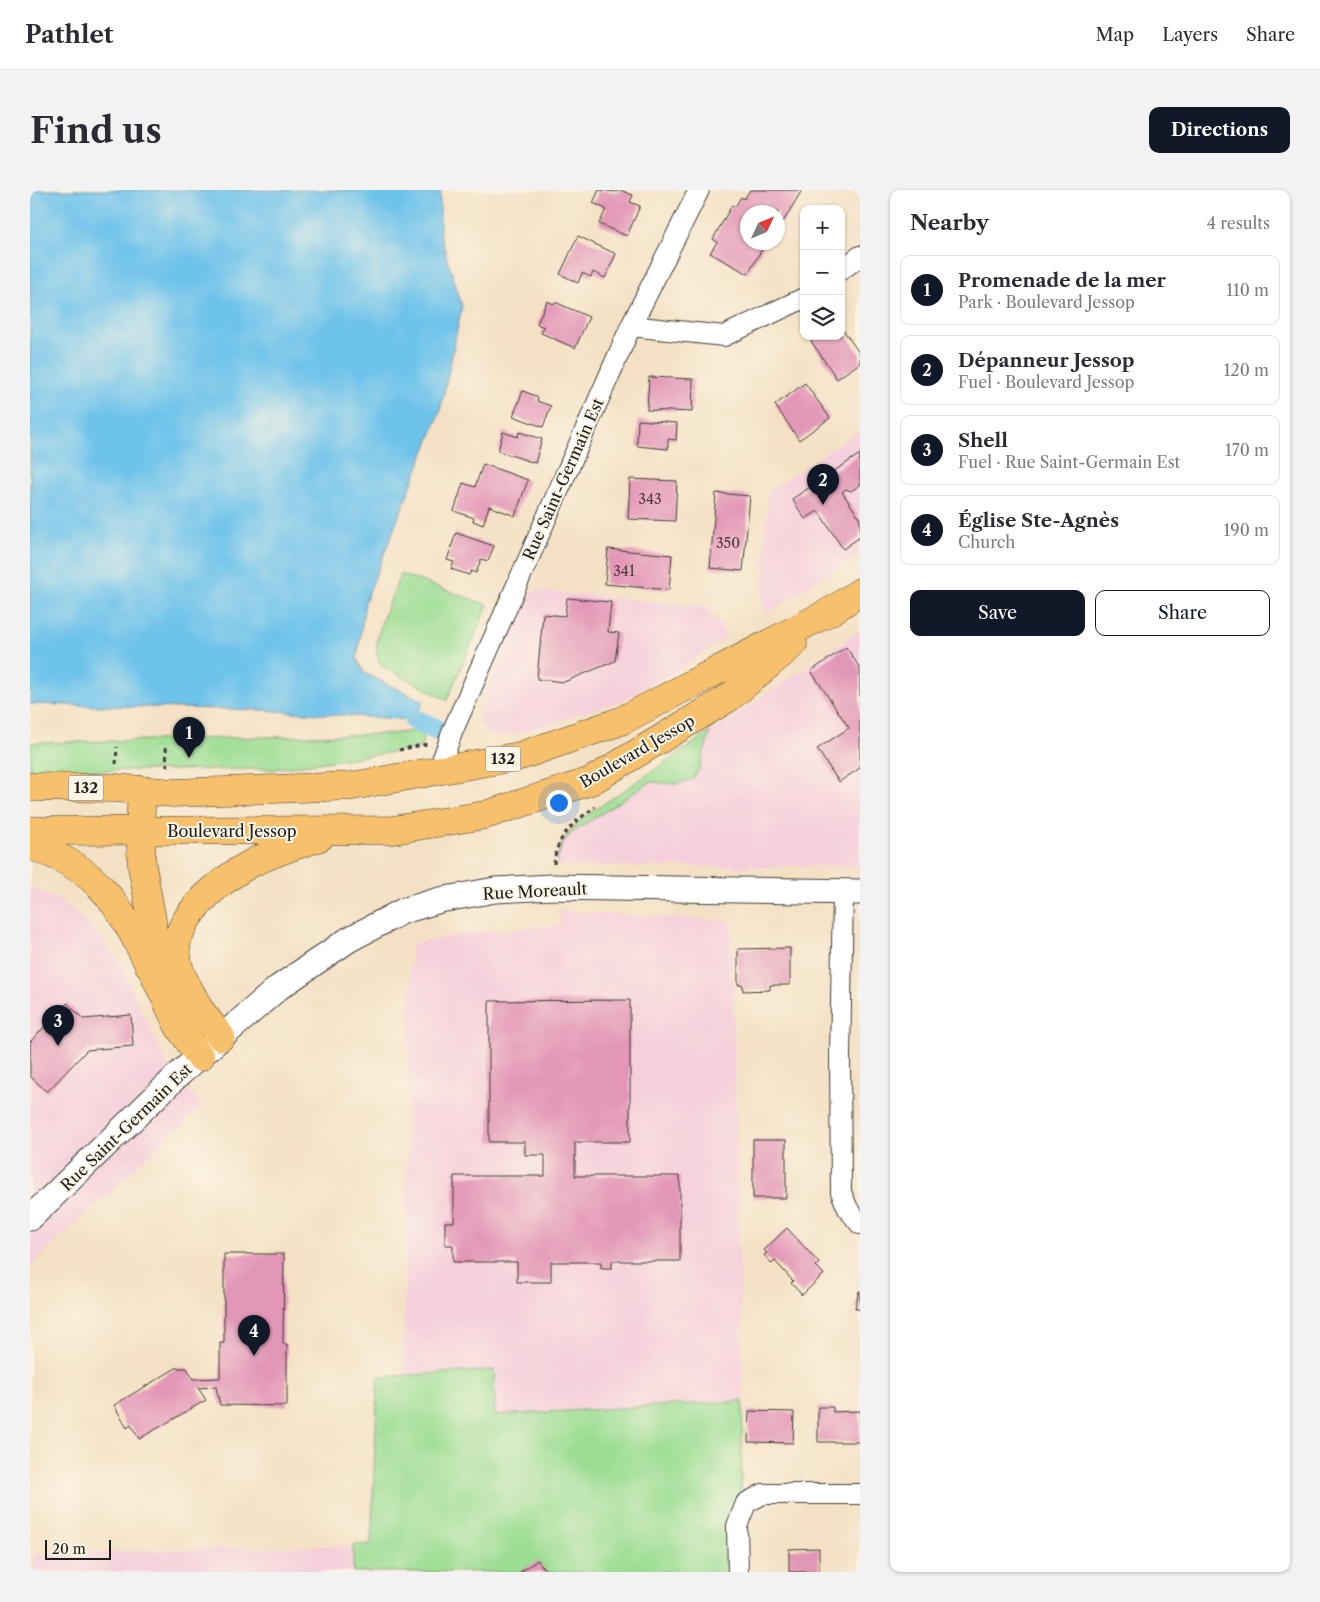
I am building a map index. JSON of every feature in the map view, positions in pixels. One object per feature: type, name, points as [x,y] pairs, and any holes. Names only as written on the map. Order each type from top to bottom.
[{"type":"main road","name":"Boulevard Jessop","points":[[142,790],[173,793],[343,787],[438,772],[520,756],[621,721],[833,610],[860,592]]},
{"type":"main road","name":"Boulevard Jessop","points":[[140,830],[393,830],[484,815],[591,781],[730,697],[833,610]]},
{"type":"main road","name":"132","points":[[30,787],[142,790]]},
{"type":"main road","points":[[142,790],[140,830],[142,866],[152,920],[168,975],[179,1027],[200,1056]]},
{"type":"main road","name":"132","points":[[30,831],[140,830]]},
{"type":"main road","points":[[168,975],[176,953],[178,938],[198,905],[223,883],[253,862],[335,831]]},
{"type":"main road","points":[[30,846],[67,859],[93,878],[119,911],[136,939],[200,1010],[221,1037]]},
{"type":"street","name":"Rue Saint-Germain Est","points":[[438,772],[450,738],[630,326],[698,190]]},
{"type":"street","points":[[845,267],[860,256]]},
{"type":"street","points":[[630,326],[724,336],[800,300]]},
{"type":"street","name":"Rue Moreault","points":[[200,1056],[278,988],[348,940],[403,911],[440,900],[495,890],[552,887],[852,892]]},
{"type":"street","points":[[852,892],[840,1057],[841,1192],[848,1209],[860,1224]]},
{"type":"street","name":"Rue Saint-Germain Est","points":[[30,1218],[200,1056]]},
{"type":"street","points":[[738,1572],[738,1526],[746,1503],[763,1494],[860,1494]]},
{"type":"path","points":[[392,752],[450,738]]},
{"type":"path","points":[[116,747],[116,767],[124,767]]},
{"type":"path","points":[[166,747],[167,767]]},
{"type":"path","points":[[158,767],[176,766]]},
{"type":"path","points":[[552,887],[554,860],[558,843],[569,826],[602,802],[591,781]]},
{"type":"shaded area","points":[[860,430],[860,554],[768,612],[762,606],[768,491]]},
{"type":"shaded area","points":[[533,590],[708,607],[727,637],[673,673],[624,700],[529,730],[497,737],[489,734],[478,718],[490,692],[486,689]]},
{"type":"shaded area","points":[[860,631],[860,865],[755,867],[556,866],[559,847],[568,832],[580,820]]},
{"type":"shaded area","points":[[30,886],[61,902],[83,919],[118,959],[168,1067],[201,1106],[30,1266]]},
{"type":"shaded area","points":[[559,911],[731,921],[743,1401],[495,1415],[403,1377],[411,944],[478,932],[560,925]]},
{"type":"shaded area","points":[[353,1545],[353,1572],[34,1572],[33,1554]]},
{"type":"green space","points":[[401,574],[488,605],[447,700],[382,666],[378,658],[378,635]]},
{"type":"green space","points":[[423,730],[422,748],[275,769],[30,771],[30,743],[388,734]]},
{"type":"green space","points":[[710,732],[699,769],[693,779],[676,784],[650,782],[570,834],[561,847],[557,862],[560,849],[564,839],[580,820]]},
{"type":"green space","points":[[494,1370],[495,1415],[743,1401],[739,1572],[353,1572],[353,1545],[371,1544],[378,1377]]},
{"type":"water","points":[[30,190],[440,190],[440,235],[462,306],[440,412],[365,602],[357,659],[364,673],[423,701],[415,720],[261,710],[30,704]]},
{"type":"building","points":[[599,190],[616,192],[620,190],[633,195],[630,202],[640,206],[627,236],[599,224],[606,209],[593,203]]},
{"type":"building","points":[[750,190],[802,190],[785,219],[785,205],[740,205],[740,250],[762,250],[748,274],[710,253],[717,242],[713,239],[732,205],[735,207],[741,197],[744,199]]},
{"type":"building","points":[[578,236],[616,254],[605,278],[593,272],[591,277],[582,273],[578,283],[560,274]]},
{"type":"building","points":[[547,301],[554,304],[555,302],[589,317],[575,348],[541,333],[544,327],[537,324]]},
{"type":"building","points":[[845,333],[860,354],[860,363],[837,379],[811,341],[845,340]]},
{"type":"building","points":[[649,377],[693,379],[692,412],[647,410]]},
{"type":"building","points":[[805,383],[830,418],[799,440],[775,405]]},
{"type":"building","points":[[523,391],[538,397],[537,401],[551,406],[543,427],[513,416]]},
{"type":"building","points":[[638,420],[677,423],[676,440],[668,439],[668,449],[637,446]]},
{"type":"building","points":[[503,432],[518,437],[519,432],[542,439],[535,463],[498,451]]},
{"type":"building","points":[[860,454],[860,485],[851,491],[846,489],[842,492],[860,519],[860,537],[843,549],[818,511],[805,519],[792,499]]},
{"type":"building","points":[[483,464],[528,480],[515,516],[489,506],[483,525],[473,521],[474,518],[454,511],[463,483],[475,487]]},
{"type":"building","points":[[630,479],[677,481],[675,521],[628,519]]},
{"type":"building","points":[[716,493],[750,496],[743,571],[710,568]]},
{"type":"building","points":[[456,533],[494,546],[488,561],[481,559],[476,573],[471,571],[469,575],[451,569],[454,562],[447,560]]},
{"type":"building","points":[[608,549],[672,555],[669,590],[605,584]]},
{"type":"building","points":[[567,598],[611,602],[608,632],[619,633],[615,661],[564,682],[537,679],[543,614],[565,616]]},
{"type":"building","points":[[846,647],[860,668],[860,768],[839,782],[817,749],[849,728],[811,671]]},
{"type":"building","points":[[790,948],[790,985],[770,985],[770,990],[743,991],[743,985],[738,985],[738,949]]},
{"type":"building","points":[[630,1000],[630,1142],[575,1142],[575,1176],[680,1176],[680,1261],[612,1261],[612,1268],[601,1268],[601,1262],[551,1262],[551,1282],[517,1282],[517,1262],[453,1262],[453,1245],[445,1245],[445,1222],[454,1222],[454,1176],[545,1176],[545,1155],[525,1155],[525,1142],[489,1142],[489,1001]]},
{"type":"building","points":[[67,1003],[83,1019],[131,1015],[133,1046],[87,1050],[47,1092],[30,1076],[30,1042]]},
{"type":"building","points":[[753,1140],[786,1140],[786,1198],[753,1198]]},
{"type":"building","points":[[787,1228],[819,1263],[816,1266],[824,1274],[802,1295],[791,1283],[793,1281],[775,1261],[772,1264],[764,1255],[767,1253],[764,1250]]},
{"type":"building","points":[[224,1254],[284,1254],[283,1344],[287,1344],[287,1406],[220,1405],[216,1387],[198,1388],[206,1400],[139,1439],[131,1425],[127,1428],[114,1405],[176,1368],[187,1368],[193,1379],[220,1378],[220,1343],[224,1343]]},
{"type":"building","points":[[860,1291],[860,1310],[855,1308]]},
{"type":"building","points":[[818,1407],[833,1407],[833,1412],[860,1411],[860,1442],[818,1442]]},
{"type":"building","points":[[749,1411],[794,1412],[793,1443],[748,1442]]},
{"type":"building","points":[[819,1548],[819,1572],[789,1572],[789,1549]]},
{"type":"building","points":[[538,1560],[546,1572],[520,1572]]},
{"type":"waterway","points":[[415,720],[437,730]]},
{"type":"place","name":"Dépanneur Jessop","points":[[823,505]]},
{"type":"place","name":"Promenade de la mer","points":[[189,758]]},
{"type":"place","name":"Shell","points":[[58,1046]]},
{"type":"place","name":"Église Ste-Agnès","points":[[254,1356]]}]
